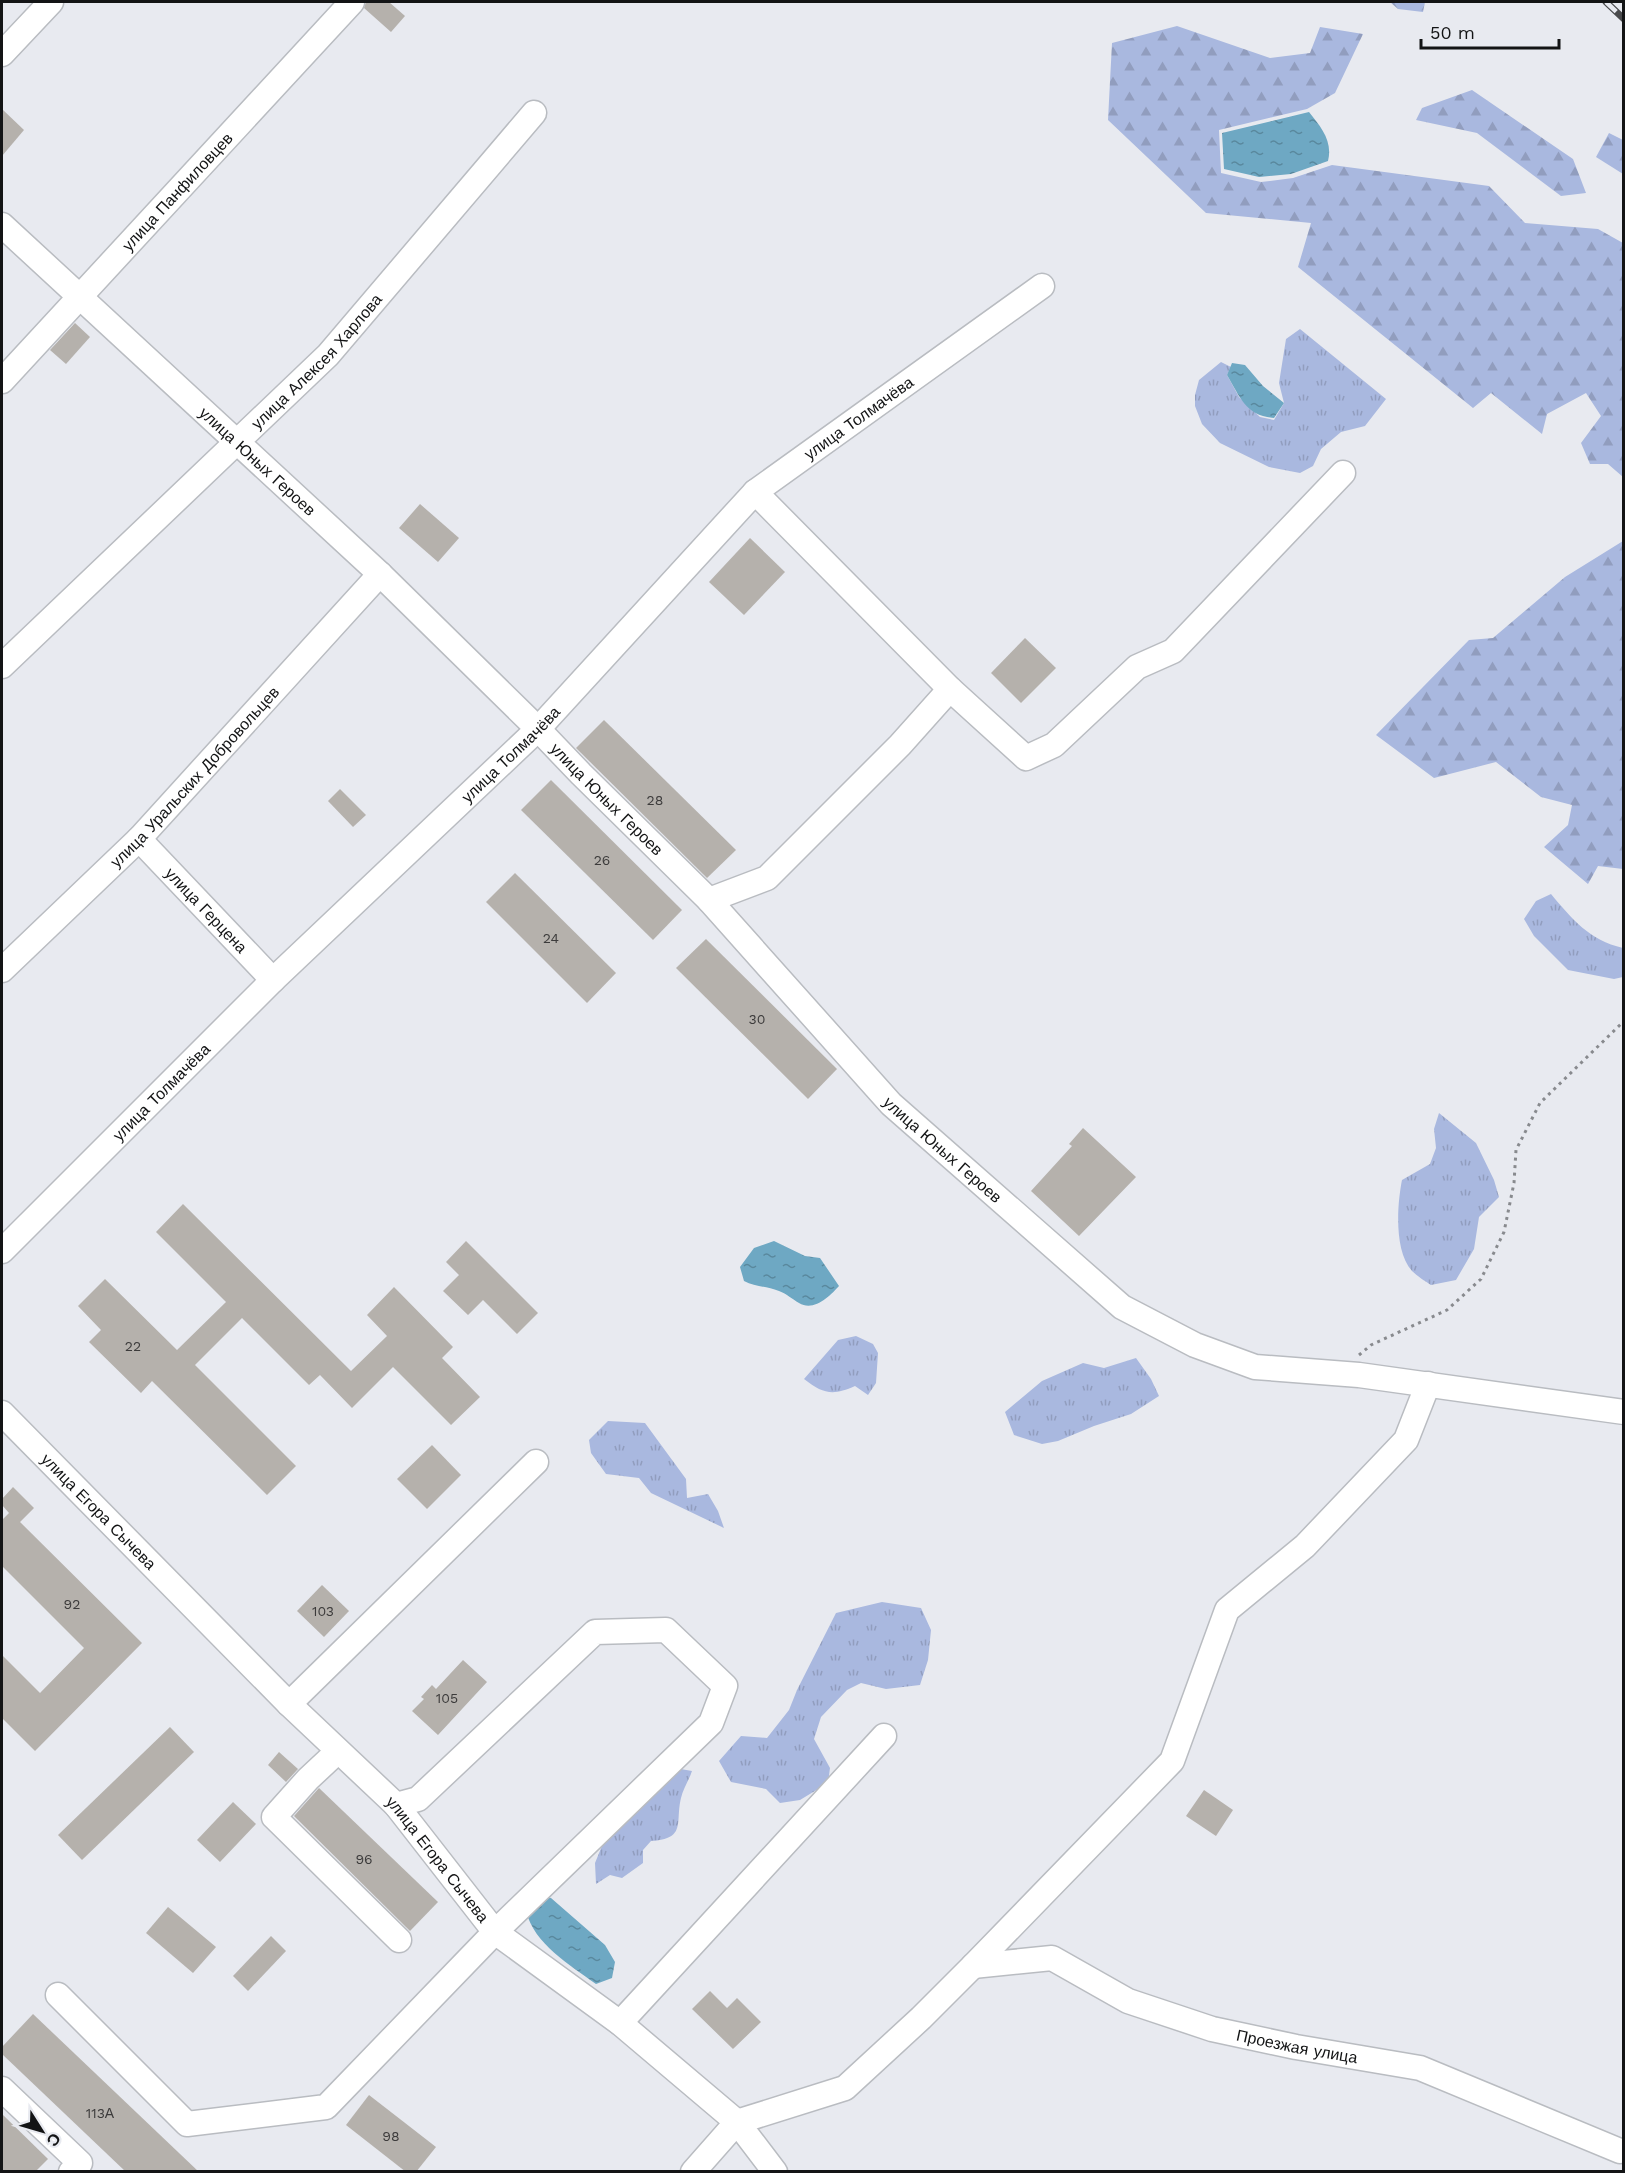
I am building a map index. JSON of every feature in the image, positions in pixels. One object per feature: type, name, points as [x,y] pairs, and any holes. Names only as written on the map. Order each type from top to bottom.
[{"type":"street","points":[[2,54],[51,2]]},
{"type":"street","name":"улица Панфиловцев","points":[[2,381],[352,2]]},
{"type":"street","name":"улица Алексея Харлова","points":[[2,666],[328,355],[534,113]]},
{"type":"street","name":"улица Юных Героев","points":[[2,225],[380,574],[538,729],[709,900],[891,1104],[1122,1307],[1195,1345],[1255,1367],[1336,1373],[1428,1384],[1623,1412]]},
{"type":"street","name":"улица Толмачёва","points":[[2,1251],[273,980],[538,729],[755,492],[1042,286]]},
{"type":"street","points":[[755,492],[950,689],[1026,758],[1054,745],[1137,667],[1173,651],[1343,473]]},
{"type":"street","name":"улица Уральских Добровольцев","points":[[2,970],[139,838],[380,574]]},
{"type":"street","points":[[709,900],[767,878],[900,745],[950,689]]},
{"type":"street","name":"улица Герцена","points":[[139,838],[273,980]]},
{"type":"street","points":[[693,2172],[737,2122],[845,2088],[973,1966],[1172,1761],[1227,1610],[1305,1546],[1406,1440],[1428,1384]]},
{"type":"street","name":"улица Егора Сычева","points":[[2,1413],[289,1704],[396,1805],[495,1932],[326,2107],[187,2124],[58,1995]]},
{"type":"street","points":[[289,1704],[536,1462]]},
{"type":"street","points":[[396,1805],[418,1799],[595,1632],[666,1630],[725,1686],[711,1723],[495,1932],[620,2023],[737,2122],[776,2172]]},
{"type":"street","points":[[620,2023],[884,1736]]},
{"type":"street","points":[[338,1751],[308,1779],[274,1817],[399,1940]]},
{"type":"street","name":"Проезжая улица","points":[[973,1966],[1052,1958],[1128,2001],[1212,2029],[1296,2047],[1420,2068],[1620,2151]]},
{"type":"street","points":[[2,2089],[80,2163],[72,2172]]},
{"type":"path","points":[[1336,1373],[1371,1345],[1447,1310],[1481,1279],[1504,1232],[1514,1183],[1516,1150],[1540,1103],[1623,1021]]},
{"type":"green space","points":[[1390,2],[1425,2],[1423,12],[1398,9]]},
{"type":"green space","points":[[1177,26],[1270,58],[1310,53],[1320,27],[1363,34],[1335,93],[1307,109],[1219,130],[1221,173],[1261,182],[1293,178],[1332,165],[1489,186],[1525,223],[1598,229],[1623,243],[1623,477],[1608,464],[1590,464],[1581,443],[1601,416],[1586,393],[1547,414],[1542,434],[1491,393],[1473,408],[1298,267],[1311,223],[1206,213],[1108,120],[1112,43]]},
{"type":"green space","points":[[1472,90],[1573,159],[1586,193],[1561,196],[1477,133],[1416,120],[1422,108]]},
{"type":"green space","points":[[1609,133],[1623,140],[1623,174],[1596,157]]},
{"type":"green space","points":[[1300,329],[1386,399],[1365,426],[1341,432],[1321,449],[1313,466],[1300,473],[1269,467],[1220,443],[1202,424],[1195,406],[1195,395],[1199,380],[1221,362],[1231,367],[1227,375],[1239,397],[1260,417],[1274,420],[1284,403],[1279,383],[1286,339]]},
{"type":"green space","points":[[1623,541],[1623,869],[1598,866],[1588,884],[1544,847],[1568,825],[1572,805],[1541,797],[1496,762],[1434,778],[1376,735],[1469,640],[1493,638],[1565,577]]},
{"type":"green space","points":[[1551,894],[1574,920],[1591,934],[1600,940],[1623,948],[1623,977],[1614,979],[1568,970],[1534,936],[1524,919],[1536,901]]},
{"type":"green space","points":[[1439,1113],[1476,1143],[1494,1180],[1499,1197],[1479,1217],[1474,1249],[1456,1280],[1431,1285],[1414,1273],[1406,1262],[1402,1252],[1398,1215],[1402,1180],[1430,1164],[1436,1148],[1434,1129]]},
{"type":"green space","points":[[856,1336],[873,1344],[878,1353],[876,1383],[868,1395],[855,1386],[828,1392],[804,1379],[838,1340]]},
{"type":"green space","points":[[1136,1358],[1151,1379],[1159,1396],[1131,1414],[1058,1441],[1042,1444],[1014,1435],[1005,1412],[1042,1381],[1083,1363],[1104,1368]]},
{"type":"green space","points":[[608,1421],[645,1423],[686,1479],[687,1498],[708,1494],[718,1511],[724,1528],[651,1493],[639,1478],[606,1474],[591,1453],[589,1440]]},
{"type":"green space","points":[[882,1602],[921,1608],[931,1630],[928,1660],[920,1685],[886,1689],[861,1683],[847,1690],[821,1717],[814,1739],[830,1768],[828,1783],[800,1800],[780,1803],[766,1789],[731,1782],[719,1761],[741,1736],[767,1738],[789,1710],[836,1613]]},
{"type":"green space","points":[[675,1768],[692,1771],[682,1795],[675,1833],[662,1840],[651,1841],[643,1850],[643,1863],[622,1878],[610,1875],[596,1884],[595,1863],[604,1841]]},
{"type":"water","points":[[1309,112],[1322,129],[1327,141],[1328,161],[1291,174],[1259,177],[1224,169],[1222,133]]},
{"type":"water","points":[[1232,363],[1245,365],[1263,386],[1284,403],[1274,418],[1257,414],[1240,398],[1227,375]]},
{"type":"water","points":[[774,1241],[805,1256],[820,1258],[839,1286],[821,1302],[810,1306],[799,1303],[779,1291],[744,1281],[740,1267],[754,1248]]},
{"type":"water","points":[[544,1896],[551,1898],[605,1945],[615,1962],[612,1978],[596,1984],[545,1944],[530,1923],[526,1911]]},
{"type":"building","points":[[366,2],[389,2],[405,16],[391,32],[364,8]]},
{"type":"building","points":[[2,109],[24,130],[2,156]]},
{"type":"building","points":[[75,323],[90,337],[66,364],[50,350]]},
{"type":"building","points":[[420,504],[459,538],[438,562],[399,528]]},
{"type":"building","points":[[750,538],[785,572],[744,615],[709,582]]},
{"type":"building","points":[[1025,638],[1056,668],[1021,703],[991,673]]},
{"type":"building","points":[[604,720],[736,850],[707,878],[576,748]]},
{"type":"building","points":[[551,780],[682,910],[653,940],[521,810]]},
{"type":"building","points":[[340,789],[366,815],[353,827],[328,801]]},
{"type":"building","points":[[515,873],[616,973],[587,1003],[486,902]]},
{"type":"building","points":[[706,939],[837,1069],[808,1099],[676,968]]},
{"type":"building","points":[[1083,1128],[1136,1177],[1079,1236],[1031,1191],[1072,1146],[1069,1144]]},
{"type":"building","points":[[183,1204],[351,1371],[387,1336],[367,1315],[394,1287],[453,1347],[442,1358],[480,1397],[451,1425],[393,1367],[352,1408],[320,1375],[309,1385],[242,1318],[195,1365],[296,1466],[267,1495],[152,1381],[141,1393],[89,1342],[101,1330],[78,1306],[105,1279],[177,1350],[226,1302],[156,1232]]},
{"type":"building","points":[[466,1241],[538,1313],[517,1334],[483,1300],[468,1315],[443,1291],[459,1275],[446,1262]]},
{"type":"building","points":[[432,1445],[461,1475],[427,1509],[397,1479]]},
{"type":"building","points":[[13,1487],[34,1508],[20,1522],[142,1643],[35,1751],[2,1718],[2,1655],[40,1693],[84,1648],[2,1566],[2,1520],[9,1513],[2,1505],[2,1499]]},
{"type":"building","points":[[322,1585],[349,1611],[324,1637],[297,1611]]},
{"type":"building","points":[[463,1660],[487,1682],[438,1735],[412,1711],[424,1699],[421,1697],[432,1685],[436,1689]]},
{"type":"building","points":[[170,1727],[194,1752],[82,1860],[58,1835]]},
{"type":"building","points":[[279,1752],[298,1769],[286,1782],[268,1765]]},
{"type":"building","points":[[319,1788],[438,1902],[410,1931],[294,1816]]},
{"type":"building","points":[[1204,1790],[1233,1810],[1216,1836],[1186,1816]]},
{"type":"building","points":[[233,1802],[256,1824],[220,1862],[197,1840]]},
{"type":"building","points":[[168,1907],[216,1947],[193,1973],[146,1933]]},
{"type":"building","points":[[271,1936],[286,1951],[248,1991],[233,1976]]},
{"type":"building","points":[[710,1991],[727,2008],[737,1998],[761,2022],[733,2049],[692,2009]]},
{"type":"building","points":[[33,2014],[199,2172],[126,2172],[2,2054],[2,2047]]},
{"type":"building","points":[[369,2095],[436,2147],[416,2172],[406,2172],[346,2125]]},
{"type":"building","points":[[2,2114],[48,2159],[35,2172],[2,2172]]},
{"type":"railway","points":[[1606,2],[1624,19]]}]
